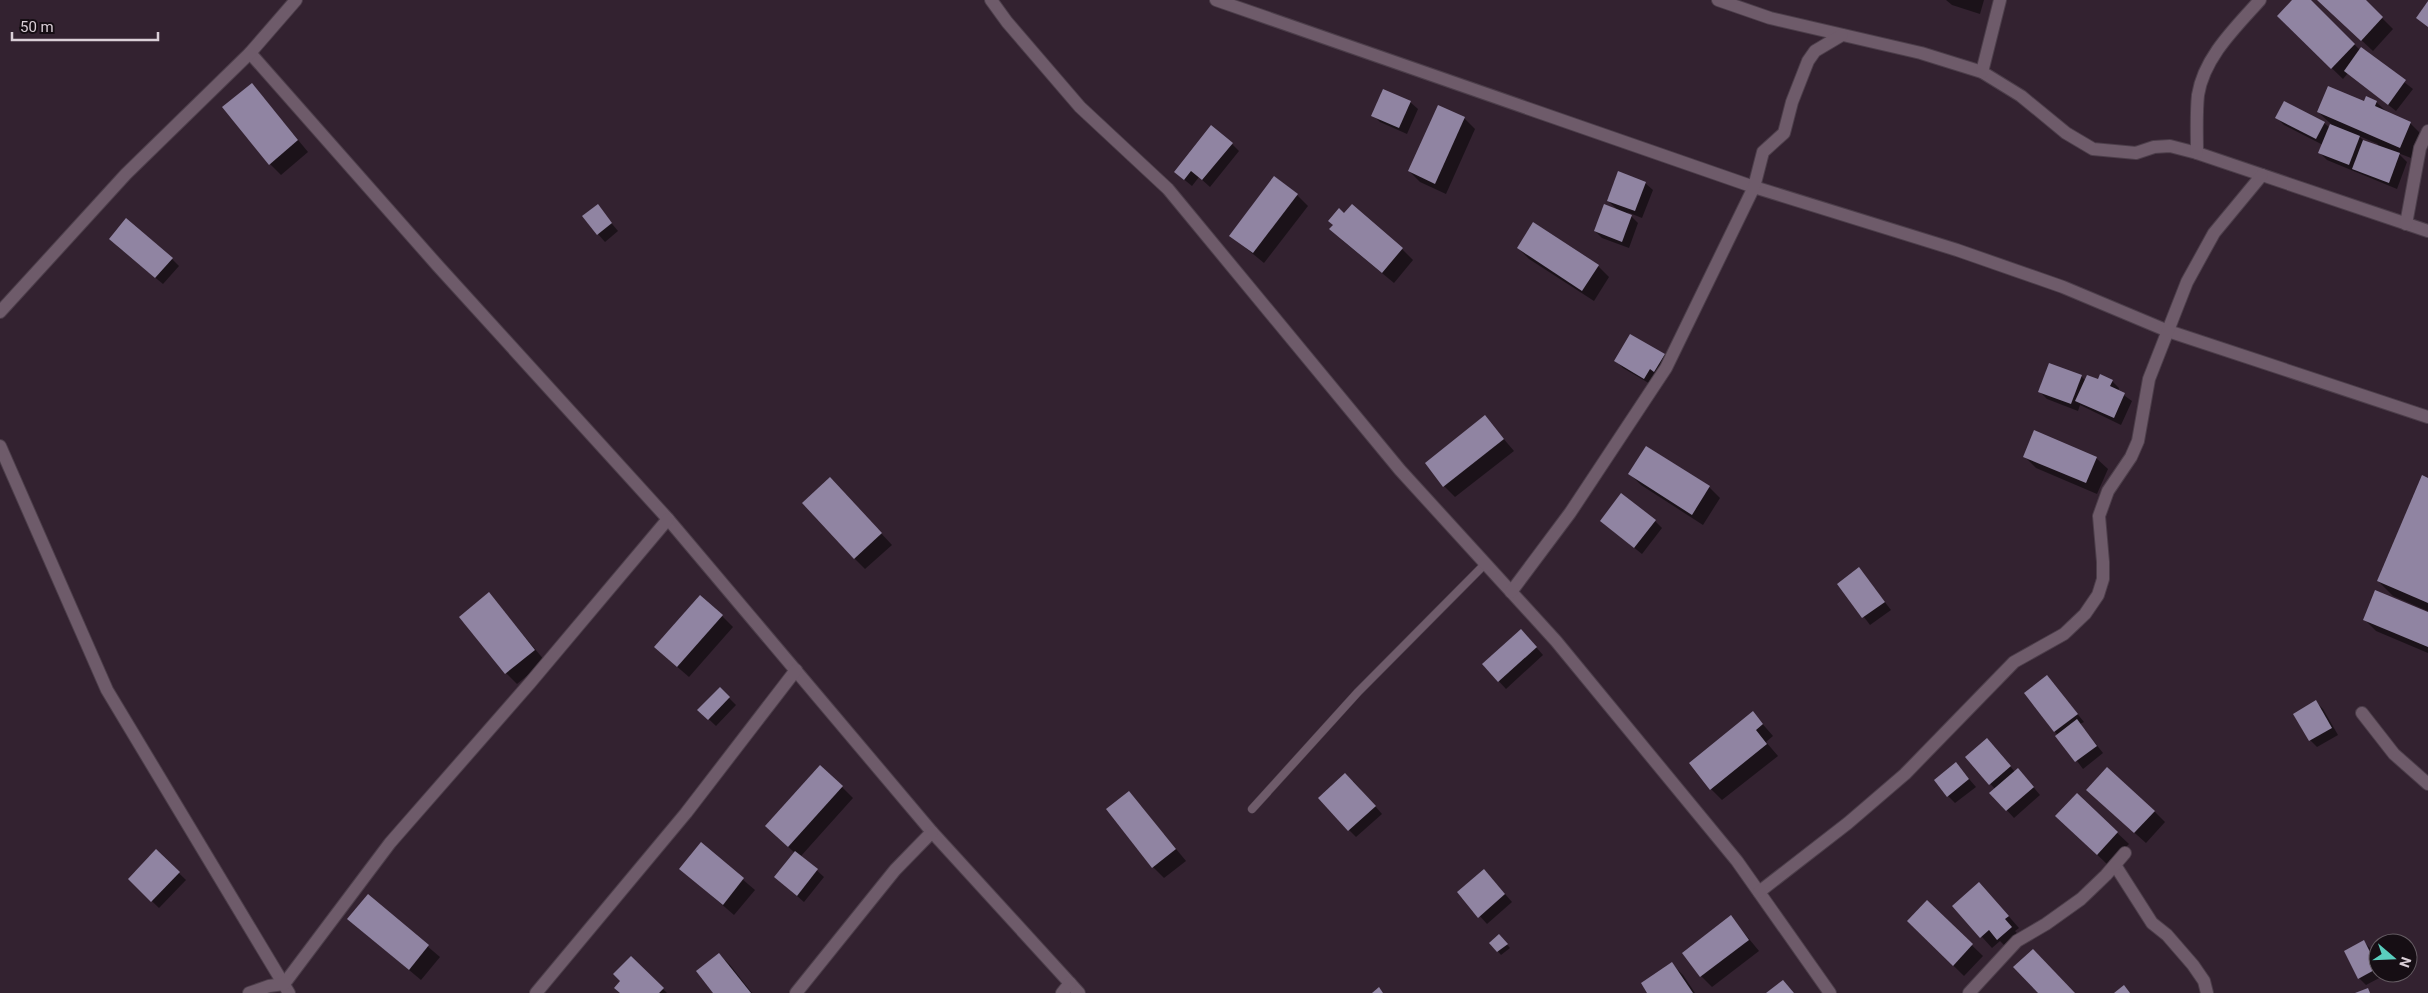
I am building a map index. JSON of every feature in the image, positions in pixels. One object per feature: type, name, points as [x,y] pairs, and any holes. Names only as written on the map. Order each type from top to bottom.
[{"type":"street","points":[[0,312],[126,174],[250,53],[296,0]]},
{"type":"street","points":[[991,0],[1007,22],[1080,107],[1168,189],[1400,470],[1556,641],[1737,861],[1830,993]]},
{"type":"street","points":[[1216,0],[1754,187],[1957,250],[2045,280],[2168,331],[2428,417]]},
{"type":"street","points":[[1718,0],[1770,18],[1921,53],[1982,72],[2021,96],[2066,133],[2093,149],[2136,153],[2154,147],[2170,146],[2198,153],[2428,231]]},
{"type":"street","points":[[1982,72],[2000,0]]},
{"type":"street","points":[[2198,153],[2198,94],[2205,74],[2225,39],[2260,0]]},
{"type":"street","points":[[1511,592],[1570,513],[1666,368],[1754,187],[1764,152],[1784,133],[1792,102],[1808,61],[1815,51],[1842,35]]},
{"type":"street","points":[[250,53],[438,266],[668,519],[932,832],[1070,990]]},
{"type":"street","points":[[2406,224],[2420,148],[2428,131]]},
{"type":"street","points":[[1759,892],[1848,822],[1905,774],[2014,662],[2064,634],[2085,614],[2098,595],[2103,579],[2098,516],[2108,491],[2131,457],[2138,442],[2149,379],[2187,282],[2214,233],[2262,175]]},
{"type":"street","points":[[0,446],[107,690],[287,989]]},
{"type":"street","points":[[287,989],[390,843],[530,683],[668,519]]},
{"type":"street","points":[[536,993],[686,813],[796,670]]},
{"type":"street","points":[[2362,713],[2394,754],[2428,784]]},
{"type":"street","points":[[796,993],[894,870],[932,832]]},
{"type":"street","points":[[1969,993],[2017,941],[2046,924],[2081,899],[2125,853]]},
{"type":"street","points":[[2115,865],[2152,923],[2167,935],[2193,965],[2204,981],[2207,993]]},
{"type":"street","points":[[249,993],[269,986],[287,989]]},
{"type":"lane","points":[[1252,809],[1358,692],[1486,563]]},
{"type":"building","points":[[2292,0],[2311,0],[2355,44],[2331,69],[2277,16]]},
{"type":"building","points":[[2317,0],[2366,0],[2383,17],[2361,41]]},
{"type":"building","points":[[2428,1],[2428,27],[2416,18]]},
{"type":"building","points":[[2361,47],[2406,80],[2388,105],[2344,71]]},
{"type":"building","points":[[252,83],[298,140],[269,165],[222,107]]},
{"type":"building","points":[[2328,86],[2364,101],[2366,96],[2377,101],[2375,106],[2411,122],[2400,148],[2317,112]]},
{"type":"building","points":[[1383,89],[1411,101],[1399,128],[1371,116]]},
{"type":"building","points":[[2284,101],[2325,122],[2316,139],[2275,118]]},
{"type":"building","points":[[1438,105],[1465,117],[1435,184],[1408,171]]},
{"type":"building","points":[[2330,124],[2360,136],[2349,165],[2318,153]]},
{"type":"building","points":[[1211,125],[1233,143],[1202,180],[1191,171],[1184,180],[1174,172]]},
{"type":"building","points":[[2363,140],[2400,153],[2389,183],[2352,169]]},
{"type":"building","points":[[1618,171],[1646,182],[1635,211],[1607,201]]},
{"type":"building","points":[[1274,176],[1298,194],[1253,253],[1229,236]]},
{"type":"building","points":[[598,204],[612,223],[597,235],[582,216]]},
{"type":"building","points":[[1352,204],[1403,248],[1382,273],[1329,229],[1333,225],[1328,221],[1339,208],[1344,213]]},
{"type":"building","points":[[1604,204],[1632,215],[1622,242],[1594,231]]},
{"type":"building","points":[[126,218],[173,258],[155,278],[109,239]]},
{"type":"building","points":[[1533,222],[1599,265],[1582,291],[1517,248]]},
{"type":"building","points":[[1630,334],[1665,354],[1654,372],[1650,369],[1644,379],[1614,361]]},
{"type":"building","points":[[2049,363],[2082,375],[2071,404],[2038,392]]},
{"type":"building","points":[[2100,374],[2113,380],[2110,386],[2125,393],[2114,418],[2075,401],[2087,375],[2098,379]]},
{"type":"building","points":[[1485,415],[1504,439],[1443,487],[1425,463]]},
{"type":"building","points":[[2034,430],[2097,457],[2086,483],[2023,457]]},
{"type":"building","points":[[1646,446],[1710,486],[1692,515],[1628,474]]},
{"type":"building","points":[[2422,475],[2428,478],[2428,603],[2377,581]]},
{"type":"building","points":[[830,477],[882,533],[854,559],[802,503]]},
{"type":"building","points":[[1621,493],[1656,520],[1634,548],[1600,521]]},
{"type":"building","points":[[1859,567],[1885,602],[1862,618],[1837,584]]},
{"type":"building","points":[[2375,590],[2428,612],[2428,647],[2363,620]]},
{"type":"building","points":[[489,592],[535,650],[505,674],[459,617]]},
{"type":"building","points":[[700,595],[723,615],[677,667],[654,647]]},
{"type":"building","points":[[1521,629],[1537,647],[1498,682],[1482,664]]},
{"type":"building","points":[[2047,675],[2078,714],[2054,732],[2024,693]]},
{"type":"building","points":[[720,687],[730,697],[708,720],[697,710]]},
{"type":"building","points":[[2316,700],[2332,728],[2309,741],[2293,714]]},
{"type":"building","points":[[1753,711],[1763,724],[1756,730],[1767,744],[1710,790],[1689,763]]},
{"type":"building","points":[[2077,719],[2097,746],[2075,762],[2055,736]]},
{"type":"building","points":[[1987,738],[2011,766],[1989,785],[1965,757]]},
{"type":"building","points":[[1956,762],[1969,779],[1947,797],[1934,780]]},
{"type":"building","points":[[820,765],[843,786],[788,847],[765,826]]},
{"type":"building","points":[[2107,767],[2155,811],[2134,833],[2086,790]]},
{"type":"building","points":[[2018,768],[2034,787],[2006,811],[1989,793]]},
{"type":"building","points":[[1345,773],[1376,806],[1348,831],[1318,798]]},
{"type":"building","points":[[1129,791],[1176,849],[1152,868],[1106,809]]},
{"type":"building","points":[[2077,793],[2118,832],[2097,855],[2055,816]]},
{"type":"building","points":[[701,842],[744,878],[723,905],[679,869]]},
{"type":"building","points":[[156,849],[180,872],[151,902],[128,879]]},
{"type":"building","points":[[795,851],[818,869],[797,896],[774,877]]},
{"type":"building","points":[[1484,869],[1505,894],[1478,918],[1457,892]]},
{"type":"building","points":[[1979,882],[2009,916],[2005,919],[2012,927],[1997,940],[1989,930],[1980,938],[1952,906]]},
{"type":"building","points":[[368,894],[429,945],[409,970],[347,919]]},
{"type":"building","points":[[1927,900],[1973,944],[1953,966],[1907,921]]},
{"type":"building","points":[[1731,915],[1749,940],[1700,977],[1682,953]]},
{"type":"building","points":[[1499,934],[1508,944],[1497,952],[1489,943]]},
{"type":"building","points":[[2364,940],[2368,948],[2368,974],[2358,979],[2344,951]]},
{"type":"building","points":[[2033,949],[2075,993],[2038,993],[2013,967]]},
{"type":"building","points":[[719,953],[751,993],[713,993],[696,971]]},
{"type":"building","points":[[631,956],[664,988],[659,993],[620,993],[614,988],[620,981],[613,974]]},
{"type":"building","points":[[1672,962],[1693,993],[1647,993],[1641,983]]},
{"type":"building","points":[[1783,980],[1794,993],[1766,993]]},
{"type":"building","points":[[2124,985],[2130,993],[2114,993]]},
{"type":"building","points":[[1379,987],[1383,993],[1372,993]]},
{"type":"building","points":[[2368,988],[2370,993],[2355,993]]}]
